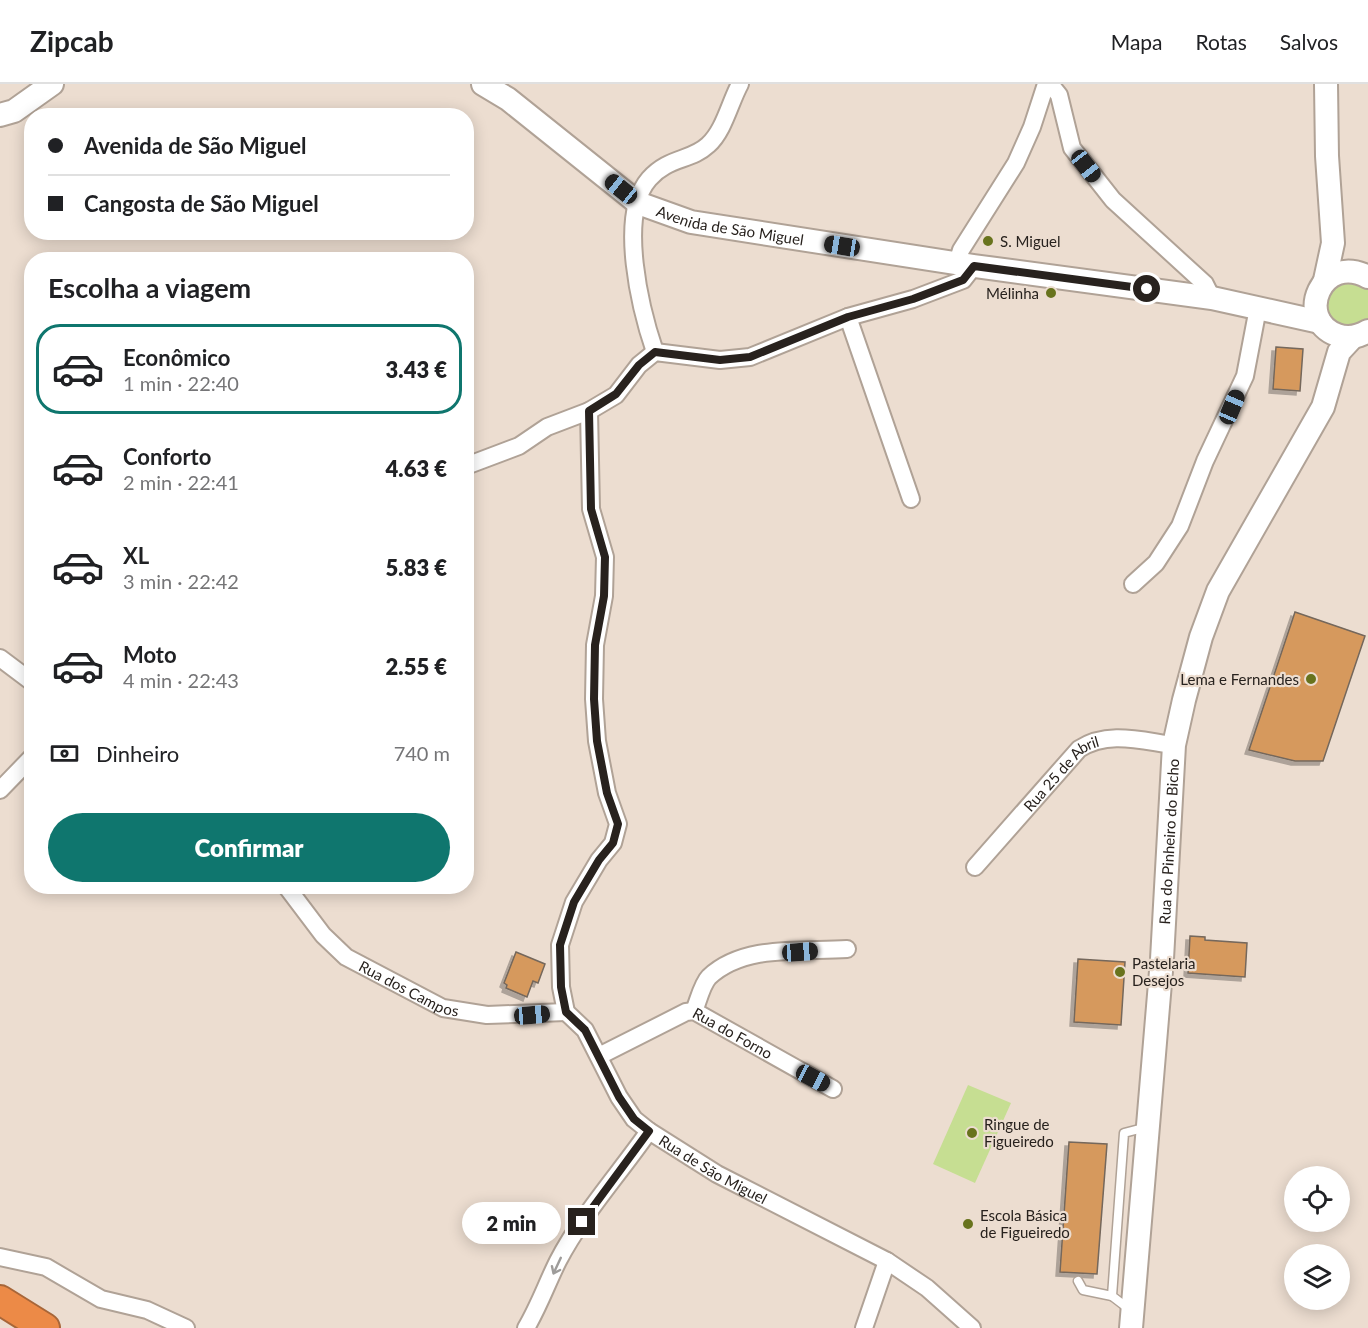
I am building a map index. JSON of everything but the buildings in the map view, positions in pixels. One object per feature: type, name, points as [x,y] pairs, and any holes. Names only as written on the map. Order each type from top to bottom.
[{"type":"highway","points":[[0,1301],[27,1328]]},
{"type":"highway","points":[[0,1301],[45,1328]]},
{"type":"main road","points":[[0,115],[14,111],[52,84]]},
{"type":"main road","name":"Avenida de São Miguel","points":[[483,84],[508,99],[638,203],[692,222],[965,264],[1212,297],[1322,325],[1333,333],[1362,335]]},
{"type":"main road","name":"Rua do Pinheiro do Bicho","points":[[1326,84],[1327,156],[1333,243],[1316,312],[1322,325],[1327,389]]},
{"type":"main road","points":[[1333,243],[1368,276]]},
{"type":"main road","points":[[1262,308],[1290,303],[1322,285],[1335,273],[1347,270],[1368,276]]},
{"type":"main road","name":"Rua do Pinheiro do Bicho","points":[[1132,1319],[1162,959],[1174,745],[1201,637],[1218,591],[1232,562],[1323,406],[1339,352],[1362,335]]},
{"type":"street","points":[[723,84],[730,102]]},
{"type":"street","points":[[655,352],[641,303],[634,262],[638,203],[648,180],[666,164],[709,145],[722,124],[740,84]]},
{"type":"street","points":[[474,463],[519,446],[557,423],[589,411],[616,394],[639,365],[655,352],[720,360],[750,357],[848,317],[913,299],[963,280],[965,264],[961,250],[1016,164],[1048,84],[1059,95],[1072,148],[1113,200],[1205,284],[1212,297]]},
{"type":"street","points":[[1133,584],[1140,575],[1156,563],[1180,526],[1205,461],[1245,376],[1262,308]]},
{"type":"street","points":[[848,317],[910,499]]},
{"type":"street","points":[[566,1012],[561,987],[560,945],[574,902],[599,860],[613,843],[618,824],[607,793],[597,741],[594,699],[595,645],[604,596],[605,557],[591,509],[589,411]]},
{"type":"street","points":[[0,658],[24,676]]},
{"type":"street","name":"Rua 25 de Abril","points":[[975,867],[1079,749],[1093,740],[1112,737],[1174,745]]},
{"type":"street","points":[[0,790],[24,765]]},
{"type":"street","name":"Rua dos Campos","points":[[292,894],[323,935],[346,957],[443,1008],[487,1015],[566,1012]]},
{"type":"street","points":[[694,1011],[708,978],[735,961],[761,951],[800,952],[846,949]]},
{"type":"street","name":"Rua do Forno","points":[[599,1056],[687,1012],[694,1011],[833,1089]]},
{"type":"street","name":"Rua de São Miguel","points":[[566,1012],[585,1030],[619,1097],[634,1119],[649,1131],[717,1174],[887,1261],[927,1288],[972,1328]]},
{"type":"street","points":[[526,1328],[541,1302],[558,1261],[582,1222],[649,1131]]},
{"type":"street","points":[[0,1257],[46,1267],[101,1299],[147,1310],[186,1328]]},
{"type":"street","points":[[864,1328],[887,1261]]},
{"type":"lane","points":[[1112,1296],[1124,1133],[1148,1127]]},
{"type":"lane","points":[[1078,1281],[1083,1290],[1112,1296],[1132,1319]]},
{"type":"green space","points":[[1346,279],[1368,288],[1368,320],[1343,329],[1327,317],[1326,293]]},
{"type":"green space","name":"Ringue de Figueiredo","points":[[968,1085],[1011,1103],[975,1183],[933,1164]]},
{"type":"place","name":"S. Miguel","points":[[988,241]]},
{"type":"place","name":"Mélinha","points":[[1051,293]]},
{"type":"place","name":"Lema e Fernandes","points":[[1311,679]]},
{"type":"place","name":"Pastelaria Desejos","points":[[1120,972]]},
{"type":"place","name":"Ringue de Figueiredo","points":[[972,1133]]},
{"type":"place","name":"Escola Básica de Figueiredo","points":[[968,1224]]},
{"type":"route","points":[[582,1222],[649,1131],[634,1119],[619,1097],[585,1030],[566,1012],[561,987],[560,945],[574,902],[599,860],[613,843],[618,824],[607,793],[597,741],[594,699],[595,645],[604,596],[605,557],[591,509],[589,411],[616,394],[639,365],[655,352],[720,360],[750,357],[848,317],[913,299],[963,280],[974,266],[1147,289]]}]
